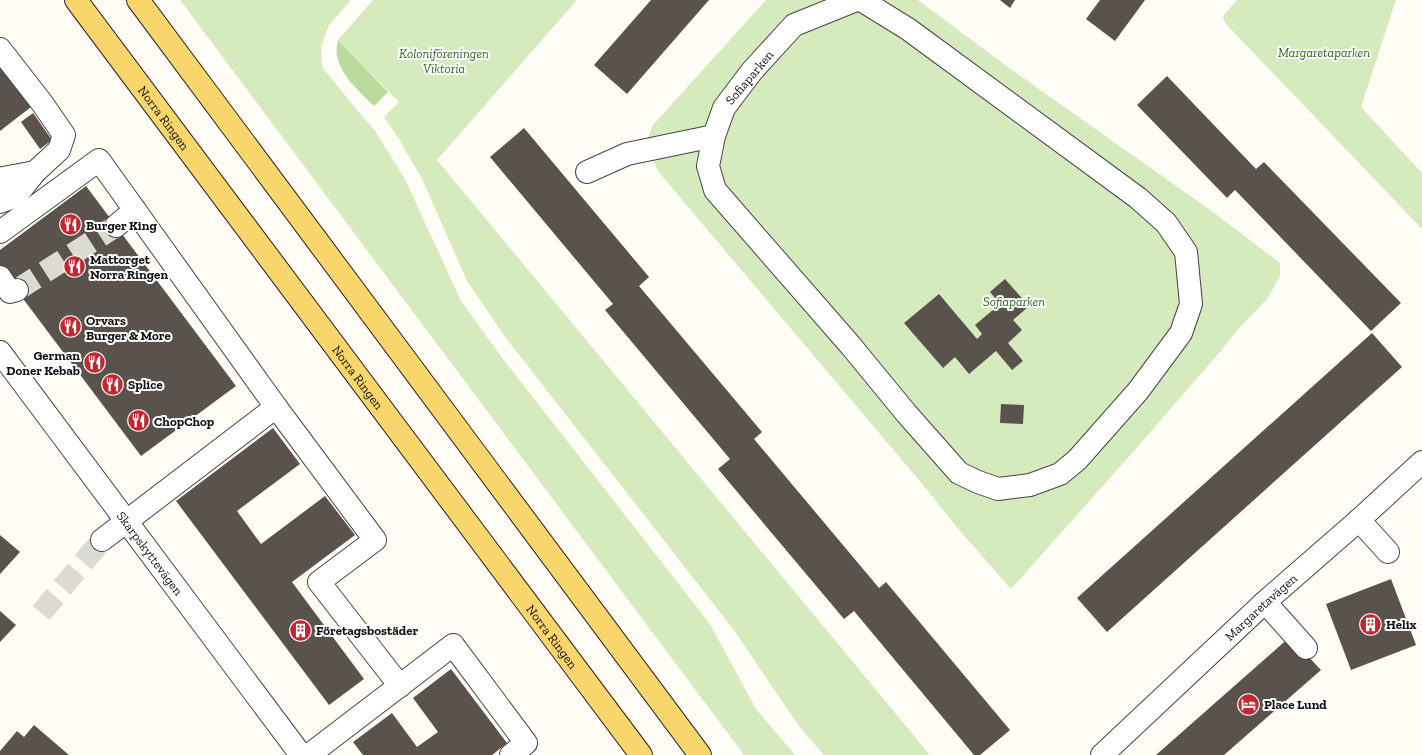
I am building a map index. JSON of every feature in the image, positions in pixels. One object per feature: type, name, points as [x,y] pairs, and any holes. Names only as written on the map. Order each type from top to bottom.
[{"type":"main road","name":"Norra Ringen","points":[[76,0],[640,755]]},
{"type":"main road","points":[[138,0],[700,755]]},
{"type":"street","name":"Sofiaparken","points":[[856,0],[794,25],[752,71],[724,108],[714,136],[708,166],[716,190],[959,473],[998,489],[1030,485],[1060,474],[1077,460],[1138,391],[1181,333],[1191,304],[1186,252],[1166,223],[1138,198],[908,29],[861,0]]},
{"type":"street","points":[[0,49],[42,103],[64,135],[60,150],[35,172],[16,196],[0,202]]},
{"type":"street","points":[[587,172],[627,154],[714,136]]},
{"type":"street","points":[[0,232],[99,160],[276,407],[375,540],[319,582],[400,686]]},
{"type":"street","points":[[0,181],[3,178],[35,172]]},
{"type":"street","points":[[116,226],[135,210]]},
{"type":"street","points":[[0,277],[10,292],[17,290]]},
{"type":"street","name":"Skarpskyttevägen","points":[[0,352],[301,755]]},
{"type":"street","points":[[102,540],[276,407]]},
{"type":"street","name":"Margaretavägen","points":[[1102,755],[1265,602],[1359,520],[1422,462]]},
{"type":"street","points":[[1359,520],[1388,552]]},
{"type":"street","points":[[1265,602],[1306,648]]},
{"type":"street","points":[[310,755],[454,646],[526,743],[511,755]]},
{"type":"green space","points":[[180,0],[351,0],[329,25],[321,47],[322,67],[375,131],[405,179],[461,301],[500,355],[710,624],[756,709],[795,755],[744,755]]},
{"type":"green space","name":"Koloniföreningen Viktoria","points":[[373,0],[577,0],[437,160],[930,755],[824,755],[801,729],[733,629],[506,338],[467,281],[423,181],[399,139],[384,117],[399,102],[338,40]]},
{"type":"green space","name":"Sofiaparken","points":[[766,0],[918,0],[1005,65],[1213,212],[1280,263],[1280,276],[1268,298],[1241,326],[1134,451],[1011,589],[954,524],[929,492],[658,171],[648,149],[648,137],[653,125]]},
{"type":"green space","name":"Margaretaparken","points":[[1237,0],[1396,0],[1361,107],[1422,173],[1422,229],[1225,23],[1223,16]]},
{"type":"green space","points":[[338,40],[388,92],[374,106],[353,85],[341,68],[337,50]]},
{"type":"building","points":[[651,0],[709,0],[627,94],[594,65]]},
{"type":"building","points":[[1000,0],[1015,0],[1010,8]]},
{"type":"building","points":[[1100,0],[1145,0],[1115,41],[1086,19]]},
{"type":"building","points":[[0,65],[31,107],[0,131]]},
{"type":"building","points":[[1167,76],[1256,169],[1264,162],[1401,303],[1371,331],[1235,190],[1227,198],[1137,105]]},
{"type":"building","points":[[33,113],[52,140],[40,149],[21,122]]},
{"type":"building","points":[[524,128],[649,277],[639,286],[762,432],[754,439],[879,588],[886,582],[1010,730],[980,755],[974,755],[854,611],[844,619],[718,469],[730,459],[605,310],[613,304],[490,157]]},
{"type":"building","points":[[86,186],[236,386],[141,456],[0,268],[0,250]]},
{"type":"building","points":[[1005,279],[1029,306],[1013,320],[1022,330],[1008,343],[1023,361],[1012,370],[996,351],[969,374],[955,357],[943,368],[904,323],[939,294],[977,339],[982,334],[975,325],[1000,304],[990,292]]},
{"type":"building","points":[[1372,333],[1402,367],[1107,632],[1077,598]]},
{"type":"building","points":[[1001,404],[1024,405],[1023,424],[1000,423]]},
{"type":"building","name":"Företagsbostäder","points":[[273,428],[300,464],[237,511],[261,544],[325,496],[355,535],[292,582],[364,679],[329,705],[176,501]]},
{"type":"building","points":[[0,535],[20,552],[0,574]]},
{"type":"building","name":"Helix","points":[[1391,579],[1416,645],[1351,670],[1326,604]]},
{"type":"building","points":[[0,611],[16,625],[0,642]]},
{"type":"building","name":"Place Lund","points":[[1290,637],[1321,670],[1224,755],[1156,755]]},
{"type":"building","points":[[451,669],[507,743],[492,755],[363,755],[353,742],[392,713],[417,747],[438,732],[413,698]]},
{"type":"building","points":[[34,725],[69,755],[0,755],[0,751],[17,731],[24,737]]},
{"type":"tunnel","points":[[17,290],[116,226]]},
{"type":"tunnel","points":[[41,613],[102,540]]},
{"type":"place","name":"Burger King","points":[[71,225]]},
{"type":"place","name":"Mattorget Norra Ringen","points":[[74,266]]},
{"type":"place","name":"Orvars Burger & More","points":[[70,327]]},
{"type":"place","name":"German Doner Kebab","points":[[95,362]]},
{"type":"place","name":"Splice","points":[[112,384]]},
{"type":"place","name":"ChopChop","points":[[139,421]]},
{"type":"place","name":"Helix","points":[[1371,624]]},
{"type":"place","name":"Företagsbostäder","points":[[301,630]]},
{"type":"place","name":"Place Lund","points":[[1248,704]]}]
